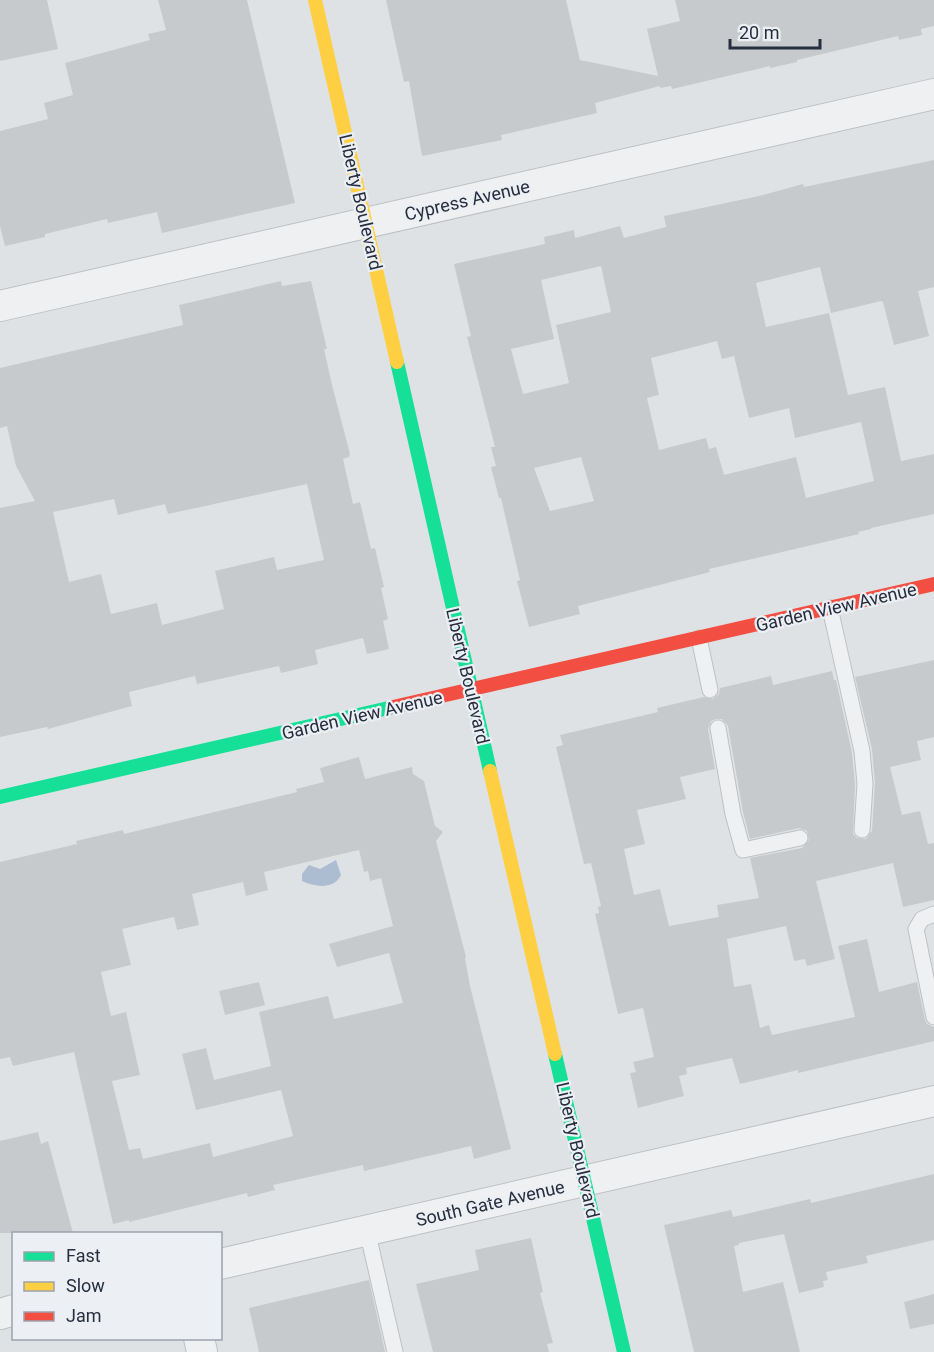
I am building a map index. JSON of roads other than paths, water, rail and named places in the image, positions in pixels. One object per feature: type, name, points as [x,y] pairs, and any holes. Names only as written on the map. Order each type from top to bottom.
[{"type":"street","name":"Liberty Boulevard","points":[[315,0],[624,1352]]},
{"type":"street","name":"Cypress Avenue","points":[[0,306],[934,94]]},
{"type":"street","name":"Garden View Avenue","points":[[0,798],[934,584]]},
{"type":"street","name":"South Gate Avenue","points":[[222,1263],[934,1101]]},
{"type":"lane","points":[[830,608],[862,751],[866,784],[862,830]]},
{"type":"lane","points":[[699,638],[710,690]]},
{"type":"lane","points":[[718,728],[733,814],[743,850],[800,838]]},
{"type":"lane","points":[[934,914],[922,919],[915,929],[934,1017]]},
{"type":"lane","points":[[367,1230],[395,1352]]},
{"type":"water","points":[[336,860],[341,875],[334,883],[318,886],[302,881],[302,874],[309,865],[320,869]]}]
